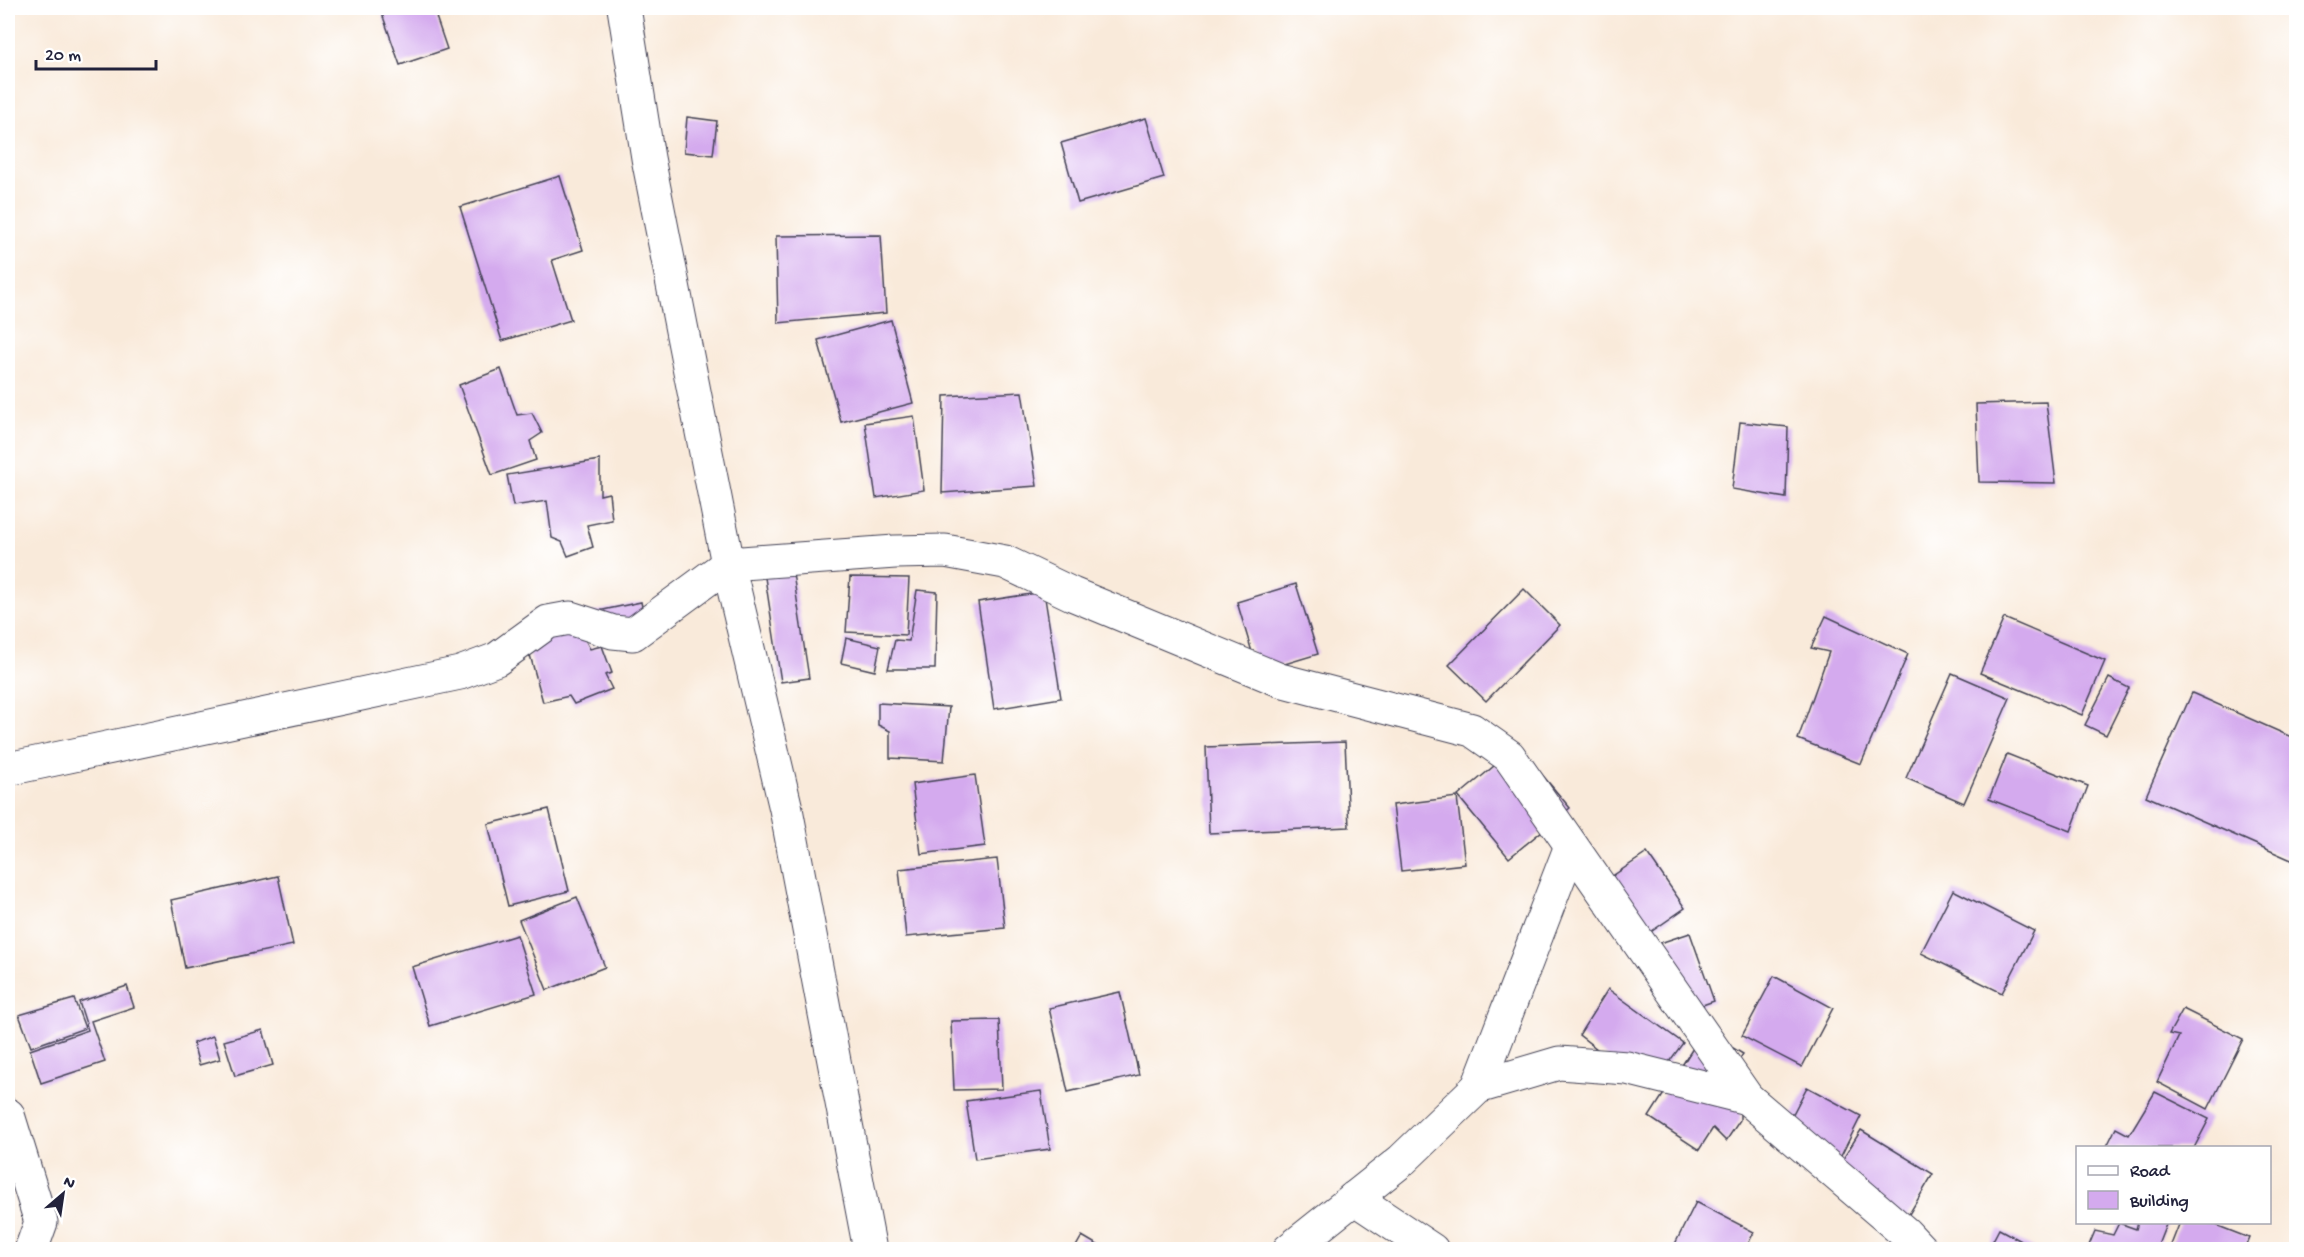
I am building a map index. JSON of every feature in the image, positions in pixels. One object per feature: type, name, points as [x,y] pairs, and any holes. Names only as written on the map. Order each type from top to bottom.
[{"type":"street","points":[[624,8],[648,158],[728,564],[786,809],[870,1250]]},
{"type":"street","points":[[8,769],[460,673],[496,659],[548,622],[570,618],[613,632],[633,634],[728,564],[905,552],[945,552],[1005,562],[1072,594],[1280,680],[1472,730],[1509,756],[1747,1098],[1905,1233],[1921,1250]]},
{"type":"street","points":[[1289,1250],[1401,1161],[1478,1087],[1571,846]]},
{"type":"street","points":[[1478,1087],[1559,1063],[1627,1068],[1747,1098]]},
{"type":"street","points":[[8,1115],[41,1222],[31,1250]]},
{"type":"street","points":[[1354,1198],[1432,1250]]},
{"type":"building","points":[[380,8],[433,8],[447,49],[400,65]]},
{"type":"building","points":[[687,117],[717,121],[713,155],[684,152]]},
{"type":"building","points":[[1146,118],[1164,178],[1078,203],[1061,143]]},
{"type":"building","points":[[560,176],[583,250],[552,260],[571,320],[502,341],[460,207]]},
{"type":"building","points":[[881,235],[886,313],[778,323],[776,236]]},
{"type":"building","points":[[891,320],[913,403],[841,422],[818,340]]},
{"type":"building","points":[[501,369],[517,415],[532,413],[542,433],[530,441],[536,460],[492,475],[459,385]]},
{"type":"building","points":[[1022,392],[1037,486],[942,493],[944,396]]},
{"type":"building","points":[[2046,402],[2056,483],[1979,482],[1976,404]]},
{"type":"building","points":[[914,416],[924,490],[876,498],[865,423]]},
{"type":"building","points":[[1740,422],[1788,427],[1786,498],[1732,489]]},
{"type":"building","points":[[600,460],[600,495],[609,493],[612,520],[587,525],[593,547],[568,556],[562,542],[552,538],[547,501],[513,506],[507,475]]},
{"type":"building","points":[[792,567],[809,678],[781,682],[764,571]]},
{"type":"building","points":[[850,577],[909,578],[906,635],[846,632]]},
{"type":"building","points":[[1296,584],[1318,654],[1258,672],[1237,602]]},
{"type":"building","points":[[1524,589],[1560,625],[1486,701],[1449,665]]},
{"type":"building","points":[[917,590],[937,592],[935,669],[888,669],[895,640],[909,641]]},
{"type":"building","points":[[1044,592],[1061,698],[994,709],[978,602]]},
{"type":"building","points":[[641,602],[646,626],[589,613]]},
{"type":"building","points":[[1826,616],[1908,654],[1861,764],[1798,739],[1829,652],[1811,648]]},
{"type":"building","points":[[573,617],[590,649],[602,646],[612,673],[605,675],[612,689],[574,704],[569,696],[543,702],[527,644]]},
{"type":"building","points":[[2004,618],[2105,661],[2082,715],[1980,673]]},
{"type":"building","points":[[846,638],[880,646],[875,671],[841,663]]},
{"type":"building","points":[[1952,673],[2010,698],[1964,803],[1906,778]]},
{"type":"building","points":[[2109,678],[2129,688],[2106,735],[2085,725]]},
{"type":"building","points":[[2192,693],[2296,739],[2296,862],[2146,796]]},
{"type":"building","points":[[878,703],[949,707],[944,761],[890,758],[890,731],[878,725]]},
{"type":"building","points":[[1345,742],[1349,827],[1209,833],[1206,747]]},
{"type":"building","points":[[1518,746],[1570,808],[1509,858],[1458,796]]},
{"type":"building","points":[[2007,754],[2088,786],[2071,831],[1989,799]]},
{"type":"building","points":[[975,775],[985,846],[921,854],[912,784]]},
{"type":"building","points":[[1457,797],[1465,864],[1401,871],[1393,805]]},
{"type":"building","points":[[549,809],[569,891],[508,906],[488,824]]},
{"type":"building","points":[[1647,853],[1685,908],[1632,945],[1593,889]]},
{"type":"building","points":[[997,859],[1005,928],[906,937],[899,869]]},
{"type":"building","points":[[278,876],[293,945],[185,968],[171,900]]},
{"type":"building","points":[[1953,890],[2034,931],[2002,993],[1921,953]]},
{"type":"building","points":[[577,897],[605,967],[547,990],[519,920]]},
{"type":"building","points":[[1690,933],[1714,1001],[1677,1014],[1654,945]]},
{"type":"building","points":[[517,935],[536,994],[430,1026],[412,967]]},
{"type":"building","points":[[1774,976],[1833,1008],[1802,1067],[1742,1036]]},
{"type":"building","points":[[127,986],[134,1007],[91,1021],[105,1062],[41,1083],[30,1050],[88,1030],[79,1002]]},
{"type":"building","points":[[1608,989],[1683,1043],[1649,1089],[1579,1035]]},
{"type":"building","points":[[1120,992],[1139,1075],[1068,1092],[1049,1008]]},
{"type":"building","points":[[74,999],[85,1028],[31,1047],[19,1015]]},
{"type":"building","points":[[2183,1009],[2243,1039],[2208,1109],[2157,1082],[2179,1036],[2169,1034]]},
{"type":"building","points":[[999,1020],[1002,1089],[954,1090],[951,1021]]},
{"type":"building","points":[[263,1030],[273,1065],[235,1076],[224,1041]]},
{"type":"building","points":[[213,1036],[220,1059],[199,1065],[193,1043]]},
{"type":"building","points":[[1695,1045],[1740,1113],[1740,1120],[1726,1141],[1713,1128],[1699,1150],[1649,1117]]},
{"type":"building","points":[[1733,1048],[1743,1054],[1733,1069],[1723,1063]]},
{"type":"building","points":[[1807,1087],[1861,1116],[1839,1160],[1784,1131]]},
{"type":"building","points":[[1041,1091],[1050,1149],[975,1159],[966,1101]]},
{"type":"building","points":[[2155,1092],[2209,1119],[2195,1146],[2107,1146],[2116,1128],[2129,1135]]},
{"type":"building","points":[[1861,1130],[1933,1174],[1905,1221],[1836,1170]]},
{"type":"building","points":[[1696,1202],[1754,1232],[1745,1250],[1672,1250]]},
{"type":"building","points":[[2118,1224],[2136,1229],[2137,1224],[2166,1224],[2156,1250],[2087,1250],[2095,1231],[2113,1235]]},
{"type":"building","points":[[2179,1224],[2213,1224],[2249,1238],[2244,1250],[2169,1250]]},
{"type":"building","points":[[1999,1229],[2038,1250],[1988,1250]]},
{"type":"building","points":[[1082,1236],[1106,1250],[1074,1250]]}]
